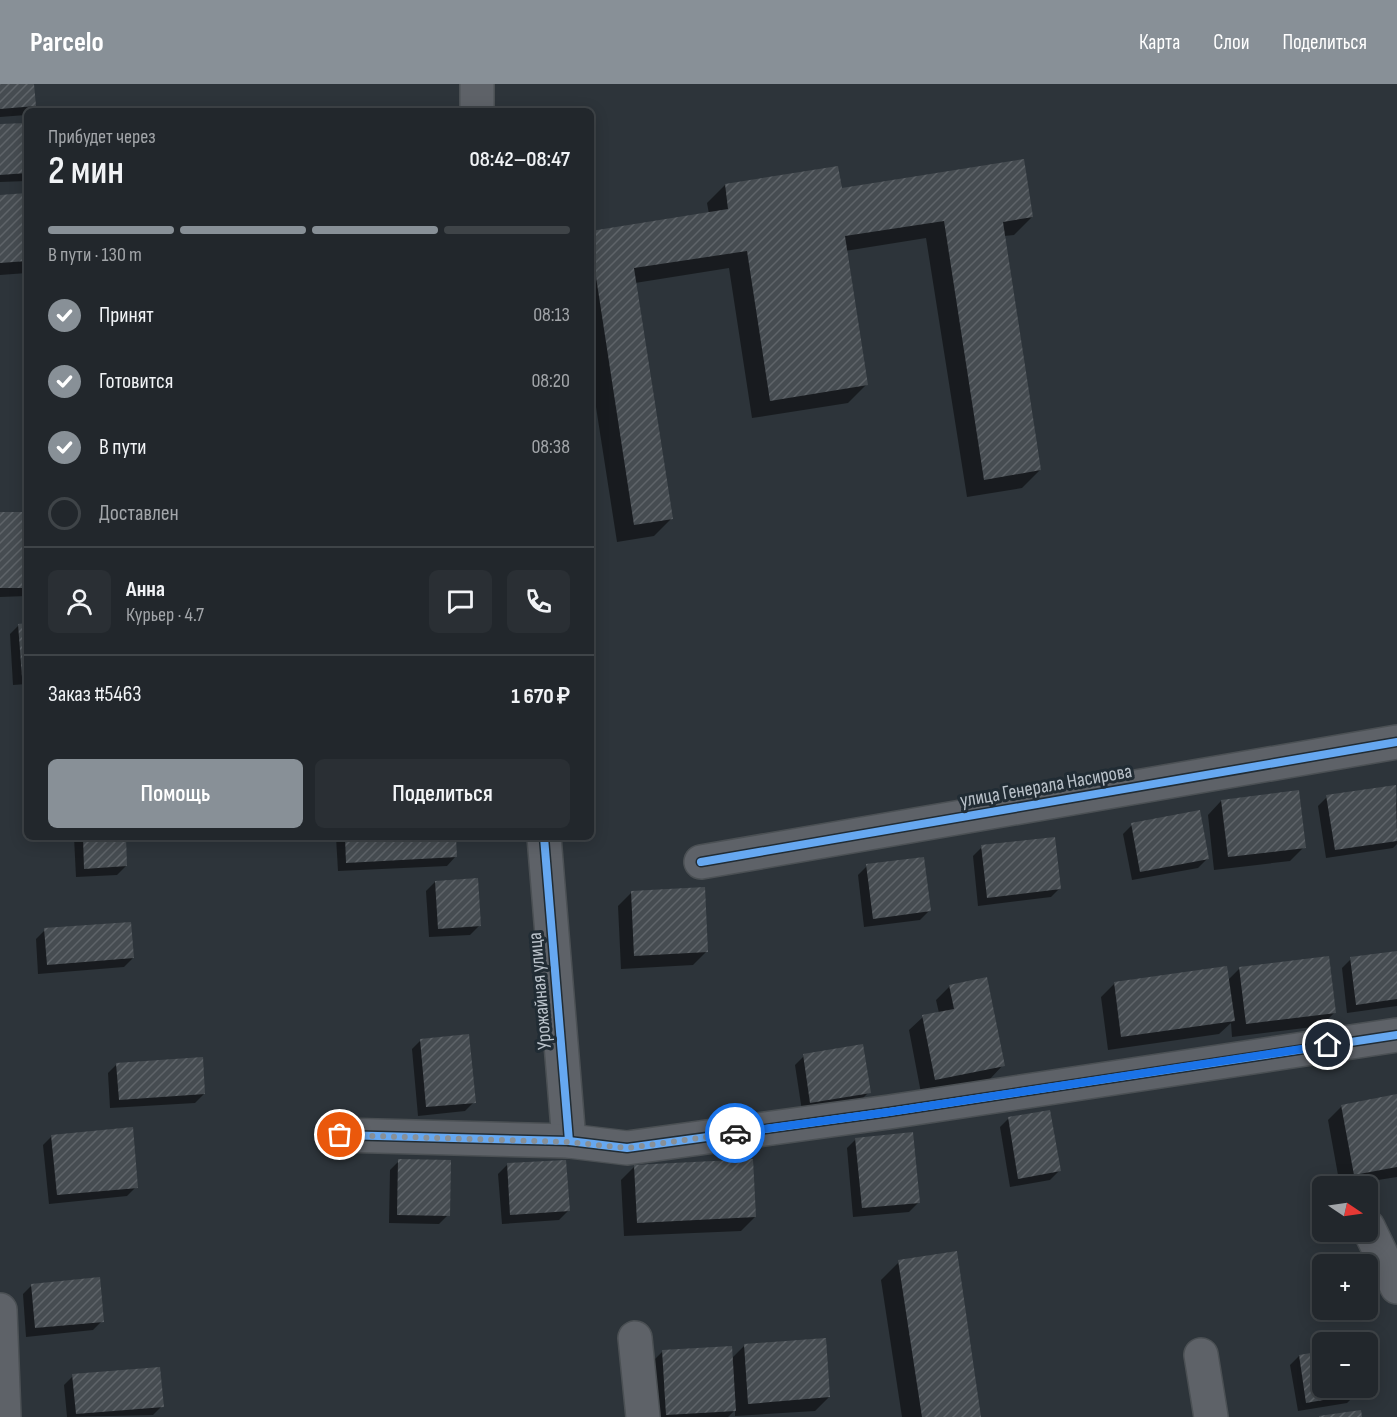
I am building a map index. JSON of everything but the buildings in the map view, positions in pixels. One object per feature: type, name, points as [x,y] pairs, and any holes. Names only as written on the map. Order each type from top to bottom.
[{"type":"street","points":[[477,84],[477,108]]},
{"type":"street","name":"улица Генерала Насирова","points":[[701,862],[1397,742]]},
{"type":"street","name":"Урожайная улица","points":[[544,840],[568,1142]]},
{"type":"street","points":[[340,1135],[568,1142],[627,1148],[889,1112],[1397,1035]]},
{"type":"street","points":[[1375,1242],[1397,1287]]},
{"type":"street","points":[[0,1310],[4,1417]]},
{"type":"street","points":[[635,1338],[643,1417]]},
{"type":"street","points":[[1202,1355],[1212,1417]]},
{"type":"cycle path","points":[[701,862],[1397,742]]},
{"type":"cycle path","points":[[544,840],[569,1141]]},
{"type":"cycle path","points":[[340,1135],[569,1141],[627,1148],[889,1112],[1397,1035]]},
{"type":"way so far","points":[[340,1135],[568,1142],[627,1148],[735,1133]]},
{"type":"route","points":[[735,1133],[889,1112],[1328,1045]]}]
